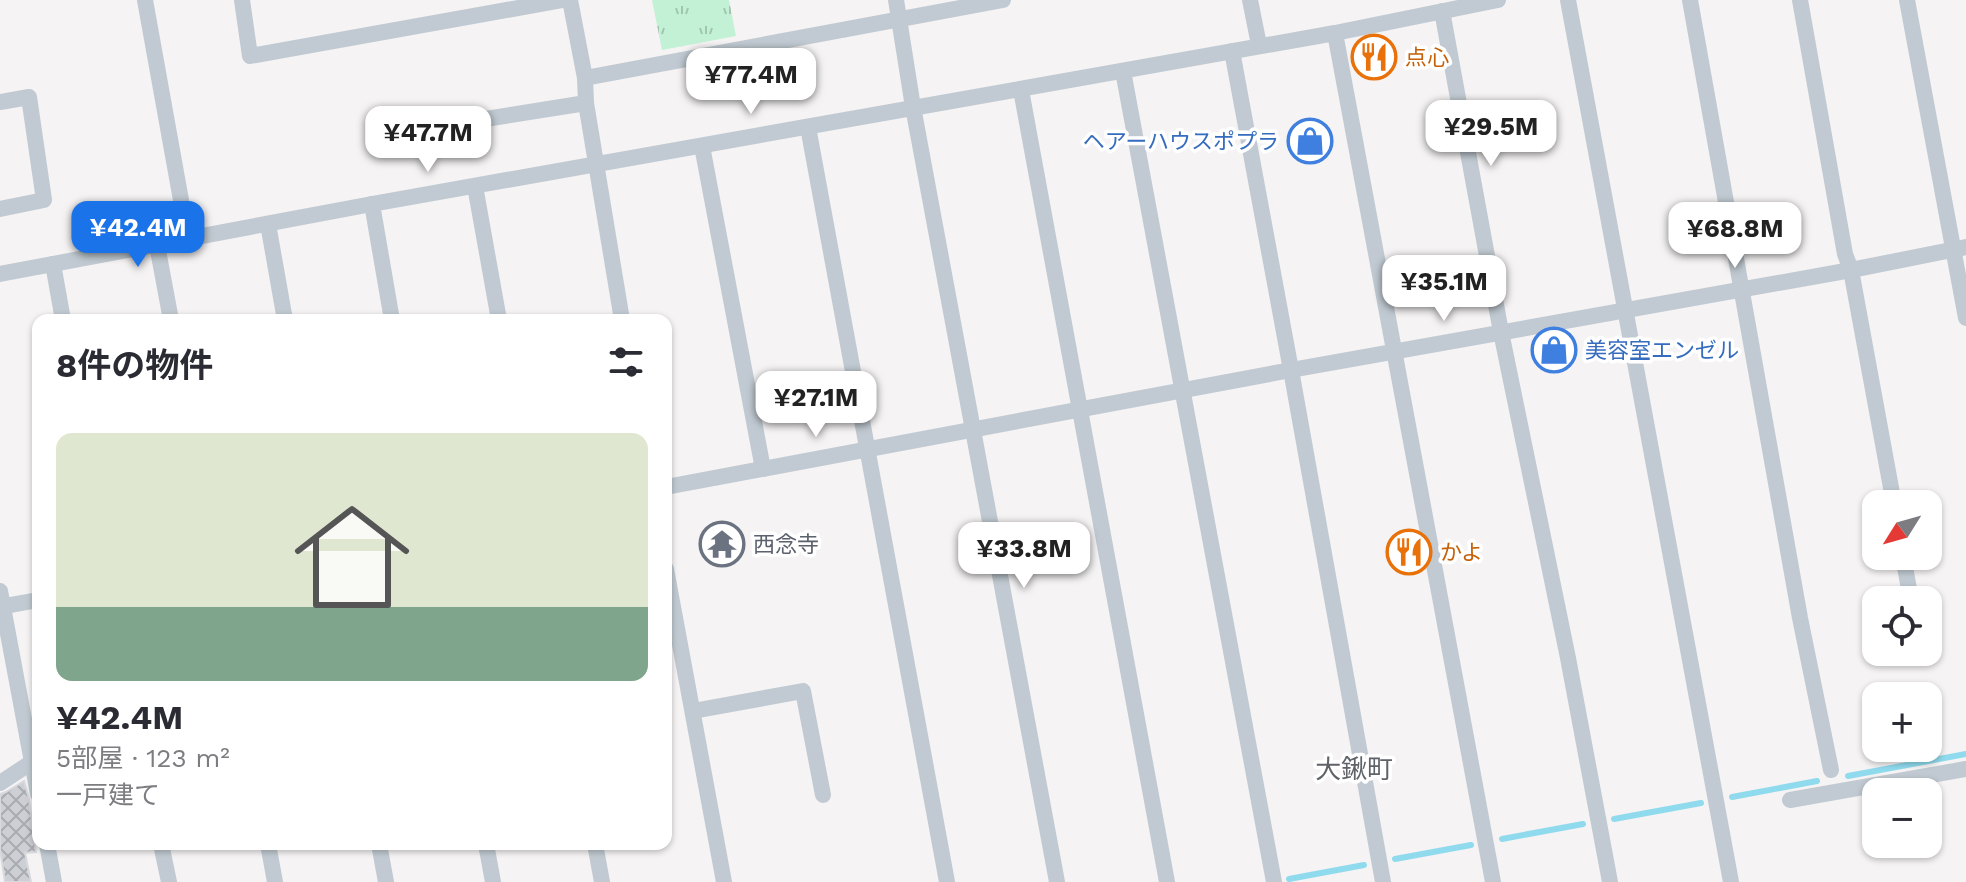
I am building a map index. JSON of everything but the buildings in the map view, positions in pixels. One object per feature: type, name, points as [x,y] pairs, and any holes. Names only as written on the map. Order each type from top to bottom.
[{"type":"street","points":[[145,0],[188,239]]},
{"type":"street","points":[[242,0],[250,56],[563,0]]},
{"type":"street","points":[[570,0],[621,314]]},
{"type":"street","points":[[896,0],[913,107],[1057,882]]},
{"type":"street","points":[[585,78],[1003,0]]},
{"type":"street","points":[[1250,0],[1259,45]]},
{"type":"street","points":[[0,274],[372,204],[1335,33],[1498,0]]},
{"type":"street","points":[[1568,0],[1731,882]]},
{"type":"street","points":[[1690,0],[1800,618],[1831,770]]},
{"type":"street","points":[[1800,0],[1891,490]]},
{"type":"street","points":[[1907,0],[1960,248],[1966,318]]},
{"type":"street","points":[[1442,11],[1501,332],[1610,882]]},
{"type":"street","points":[[1335,33],[1493,882]]},
{"type":"street","points":[[1232,51],[1383,882]]},
{"type":"street","points":[[1123,71],[1274,882]]},
{"type":"street","points":[[1021,90],[1167,882]]},
{"type":"street","points":[[0,102],[29,97],[44,200],[0,209]]},
{"type":"street","points":[[435,127],[586,103]]},
{"type":"street","points":[[808,127],[947,882]]},
{"type":"street","points":[[702,146],[763,469]]},
{"type":"street","points":[[475,186],[498,314]]},
{"type":"street","points":[[372,204],[391,314]]},
{"type":"street","points":[[268,224],[284,314]]},
{"type":"street","points":[[157,245],[170,314]]},
{"type":"street","points":[[672,486],[1960,248]]},
{"type":"street","points":[[53,264],[62,314]]},
{"type":"street","points":[[0,783],[32,762],[1,602],[32,600]]},
{"type":"street","points":[[672,601],[724,882]]},
{"type":"street","points":[[693,711],[803,691],[823,795]]},
{"type":"street","points":[[1790,800],[1966,769]]},
{"type":"street","points":[[48,850],[54,882]]},
{"type":"street","points":[[162,850],[169,882]]},
{"type":"street","points":[[269,850],[275,882]]},
{"type":"street","points":[[380,850],[386,882]]},
{"type":"street","points":[[487,850],[493,882]]},
{"type":"street","points":[[596,850],[602,882]]},
{"type":"green space","points":[[652,0],[729,0],[736,36],[662,50]]},
{"type":"waterway","points":[[1848,776],[1966,754]]},
{"type":"waterway","points":[[1732,797],[1817,781]]},
{"type":"waterway","points":[[1614,819],[1701,803]]},
{"type":"waterway","points":[[1502,839],[1583,824]]},
{"type":"waterway","points":[[1395,859],[1471,845]]},
{"type":"waterway","points":[[1289,879],[1364,865]]},
{"type":"place","name":"点心","points":[[1374,57]]},
{"type":"place","name":"ヘアーハウスポプラ","points":[[1310,141]]},
{"type":"place","name":"美容室エンゼル","points":[[1554,350]]},
{"type":"place","name":"西念寺","points":[[722,544]]},
{"type":"place","name":"かよ","points":[[1409,552]]},
{"type":"district","name":"大鍬町","points":[[1354,769]]}]
